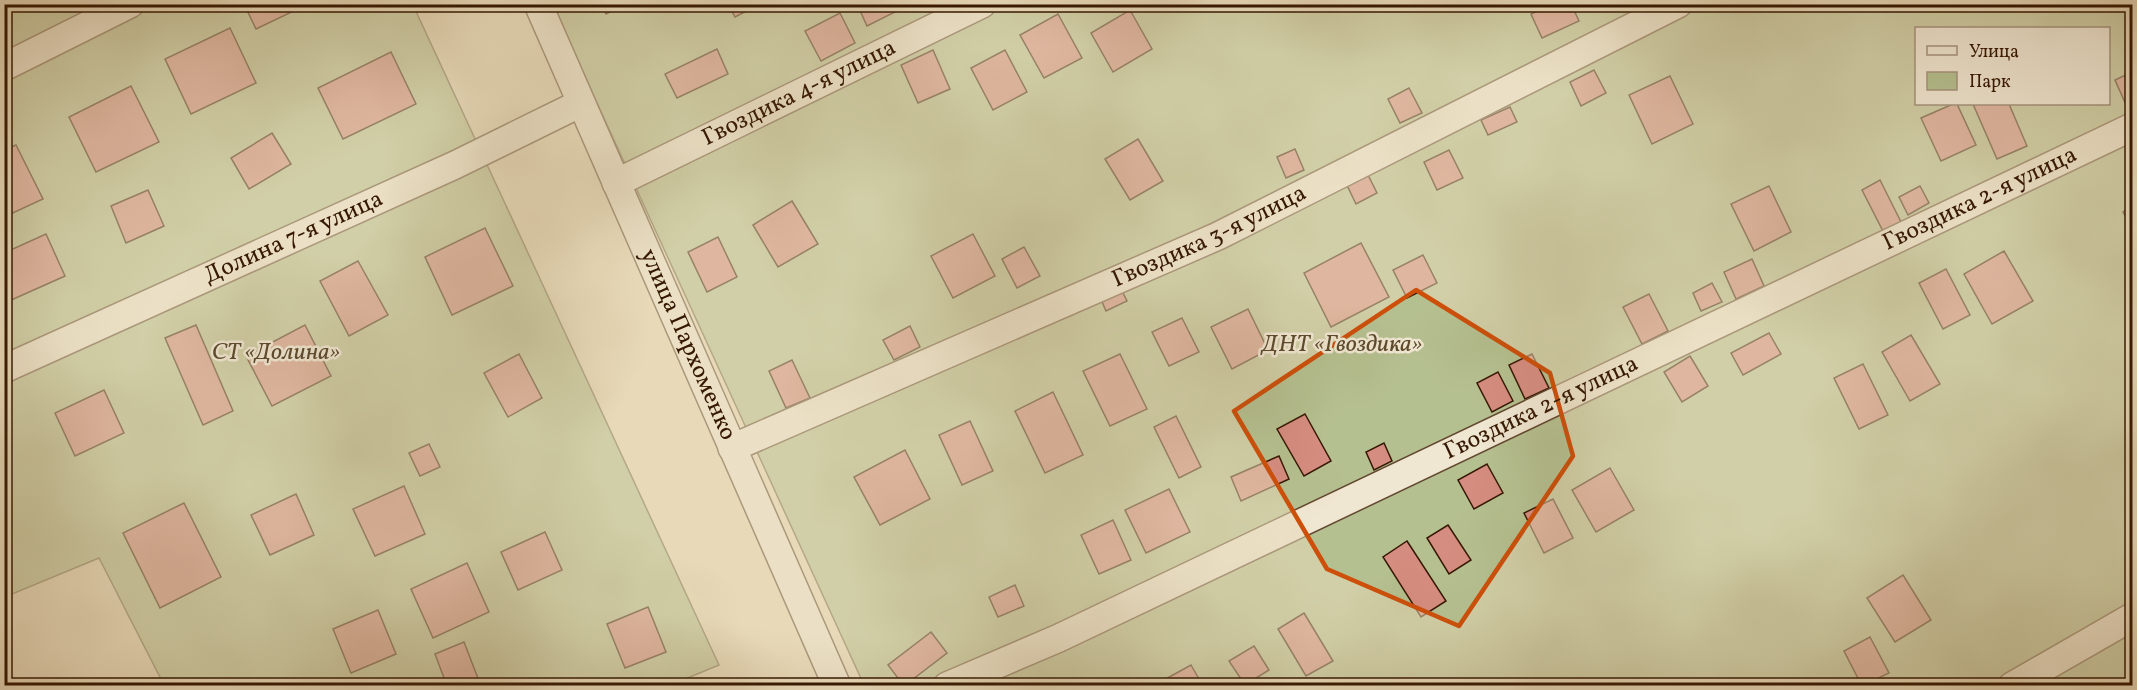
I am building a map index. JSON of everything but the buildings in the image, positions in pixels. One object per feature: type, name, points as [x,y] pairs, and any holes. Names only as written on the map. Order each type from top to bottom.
[{"type":"street","points":[[4,67],[130,4]]},
{"type":"street","name":"улица Пархоменко","points":[[538,4],[837,686]]},
{"type":"street","name":"Гвоздика 4-я улица","points":[[616,183],[982,4]]},
{"type":"street","name":"Гвоздика 3-я улица","points":[[732,448],[1218,236],[1678,4]]},
{"type":"street","name":"Долина 7-я улица","points":[[4,369],[455,165],[581,103]]},
{"type":"street","name":"Гвоздика 2-я улица","points":[[946,686],[1059,638],[2133,127]]},
{"type":"street","points":[[2012,686],[2133,617]]},
{"type":"highlighted area","points":[[1416,290],[1550,373],[1573,456],[1459,626],[1327,569],[1234,411]]},
{"type":"green space","name":"СТ «Долина»","points":[[5,5],[413,5],[719,665],[668,686],[164,685],[99,558],[5,597]]},
{"type":"green space","name":"ДНТ «Гвоздика»","points":[[552,5],[2132,5],[2132,685],[864,685]]}]
